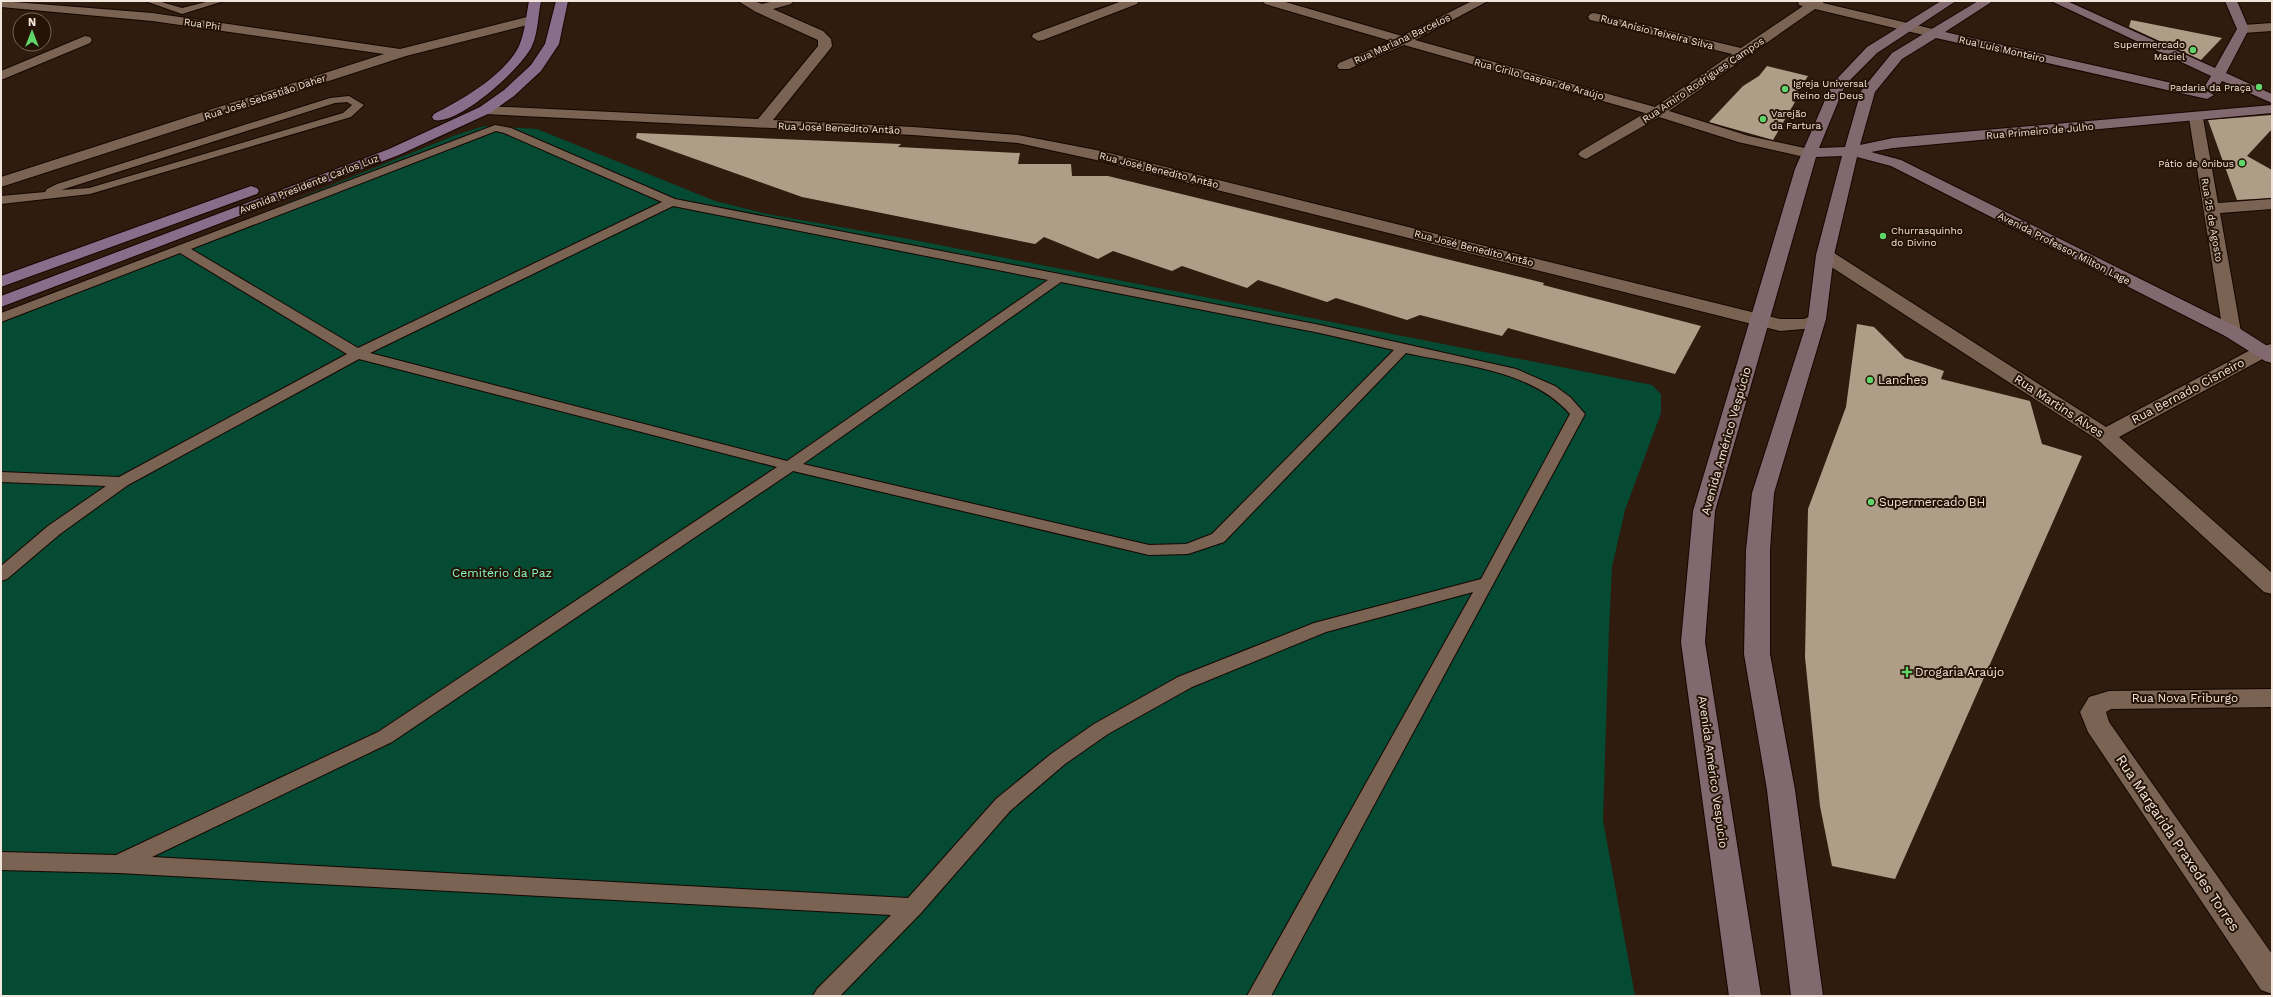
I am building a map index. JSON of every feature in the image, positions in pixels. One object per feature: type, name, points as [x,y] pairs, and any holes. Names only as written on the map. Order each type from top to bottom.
[{"type":"main road","name":"Avenida Presidente Carlos Luz","points":[[1,282],[379,144],[444,114],[475,97],[508,68],[525,46],[535,1]]},
{"type":"main road","name":"Avenida Presidente Carlos Luz","points":[[1,302],[394,152],[485,110],[509,93],[536,68],[552,44],[562,1]]},
{"type":"main road","name":"Avenida Américo Vespúcio","points":[[1745,996],[1693,642],[1704,511],[1809,153],[1839,84],[1872,50],[1950,1]]},
{"type":"main road","points":[[1807,996],[1781,790],[1757,654],[1758,550],[1763,494],[1817,319],[1825,255],[1851,150],[1868,91],[1897,56],[1932,33],[1988,1]]},
{"type":"main road","points":[[2057,1],[2272,99]]},
{"type":"main road","points":[[2196,118],[2217,73],[2243,30],[2231,1]]},
{"type":"main road","name":"Rua Luís Monteiro","points":[[1932,33],[2207,95]]},
{"type":"main road","name":"Rua Primeiro de Julho","points":[[1809,153],[1851,150],[1893,143],[2196,118],[2272,109]]},
{"type":"main road","name":"Avenida Professor Milton Lage","points":[[1851,150],[1896,163],[2232,332],[2269,353]]},
{"type":"street","points":[[40,7],[62,1]]},
{"type":"street","points":[[744,1],[818,34],[824,39],[826,46],[761,124]]},
{"type":"street","points":[[760,9],[787,1]]},
{"type":"street","points":[[1038,37],[1133,1]]},
{"type":"street","name":"Rua Cirilo Gaspar de Araújo","points":[[1269,1],[1402,41],[1658,112],[1786,150],[1809,153]]},
{"type":"street","name":"Rua Mariana Barcelos","points":[[1344,66],[1402,41],[1482,1]]},
{"type":"street","name":"Rua Luís Monteiro","points":[[1798,1],[1816,3],[1932,33]]},
{"type":"street","name":"Rua Phi","points":[[1,3],[152,17],[401,53]]},
{"type":"street","name":"Rua Amiro Rodrigues Campos","points":[[1586,154],[1658,112],[1816,3]]},
{"type":"street","name":"Rua Anísio Teixeira Silva","points":[[1594,17],[1744,53]]},
{"type":"street","name":"Rua José Sebastião Daher","points":[[1,182],[401,53],[531,20]]},
{"type":"street","points":[[2243,30],[2272,27]]},
{"type":"street","points":[[1,76],[85,40]]},
{"type":"street","name":"Rua José Benedito Antão","points":[[485,110],[914,131],[1018,139],[1101,156],[1761,319],[1780,325],[1808,324],[1817,319]]},
{"type":"street","name":"Rua 25 de Agosto","points":[[2196,118],[2210,209],[2232,332]]},
{"type":"street","points":[[2210,209],[2272,204]]},
{"type":"street","name":"Rua Martins Alves","points":[[1825,255],[2106,436],[2272,586]]},
{"type":"street","name":"Rua Bernado Cisneiro","points":[[2106,436],[2269,353]]},
{"type":"street","name":"Rua Nova Friburgo","points":[[2098,704],[2109,700],[2131,698],[2272,698]]},
{"type":"street","name":"Rua Margarida Praxedes Torres","points":[[2098,704],[2093,712],[2097,725],[2272,980]]},
{"type":"lane","points":[[149,1],[182,11],[220,1]]},
{"type":"lane","points":[[1,200],[51,196],[90,191],[176,164],[347,115],[359,105],[349,99],[334,100],[61,186],[51,191],[51,196]]},
{"type":"lane","points":[[1,318],[495,128],[507,130],[672,202],[1060,277],[1313,328],[1516,373],[1542,382],[1568,401],[1578,414],[1487,583],[1258,996]]},
{"type":"lane","points":[[164,154],[176,164]]},
{"type":"lane","points":[[1,575],[54,530],[122,482],[356,354],[672,202]]},
{"type":"lane","points":[[180,248],[356,354],[790,466],[1149,550],[1188,549],[1218,538],[1403,348]]},
{"type":"lane","points":[[118,864],[384,737],[790,466],[1060,277]]},
{"type":"lane","points":[[1,477],[122,482]]},
{"type":"lane","points":[[825,996],[913,907],[1003,805],[1058,759],[1101,729],[1185,682],[1320,627],[1487,583]]},
{"type":"lane","points":[[1,862],[118,864],[913,907]]},
{"type":"green space","name":"Cemitério da Paz","points":[[484,126],[537,129],[715,201],[767,214],[914,240],[1652,385],[1661,394],[1661,413],[1625,510],[1612,567],[1603,820],[1635,996],[1,996],[1,318],[456,135]]},
{"type":"building","name":"Supermercado Maciel","points":[[2131,20],[2222,38],[2201,60],[2129,27]]},
{"type":"building","points":[[1767,66],[1808,76],[1792,101],[1795,102],[1773,140],[1709,122],[1743,86],[1759,76]]},
{"type":"building","name":"Pátio de ônibus","points":[[2272,115],[2272,129],[2247,156],[2272,170],[2272,198],[2237,200],[2208,120]]},
{"type":"building","points":[[637,133],[901,144],[898,147],[1020,153],[1018,164],[1071,164],[1072,176],[1108,176],[1544,283],[1543,285],[1701,326],[1675,374],[1508,328],[1502,336],[1420,315],[1407,320],[1336,298],[1327,302],[1258,280],[1247,288],[1182,266],[1172,271],[1113,251],[1098,259],[1044,237],[1035,244],[802,197],[636,138]]},
{"type":"building","points":[[1857,324],[1874,327],[1905,358],[1944,371],[1941,379],[2030,401],[2042,444],[2082,456],[1895,879],[1832,866],[1820,806],[1805,657],[1808,509],[1846,407]]},
{"type":"place","name":"Supermercado Maciel","points":[[2193,50]]},
{"type":"place","name":"Padaria da Praça","points":[[2259,87]]},
{"type":"place","name":"Igreja Universal Reino de Deus","points":[[1785,89]]},
{"type":"place","name":"Varejão da Fartura","points":[[1763,119]]},
{"type":"place","name":"Pátio de ônibus","points":[[2242,163]]},
{"type":"place","name":"Churrasquinho do Divino","points":[[1883,236]]},
{"type":"place","name":"Lanches","points":[[1870,380]]},
{"type":"place","name":"Supermercado BH","points":[[1871,502]]},
{"type":"place","name":"Drogaria Araújo","points":[[1907,672]]}]
